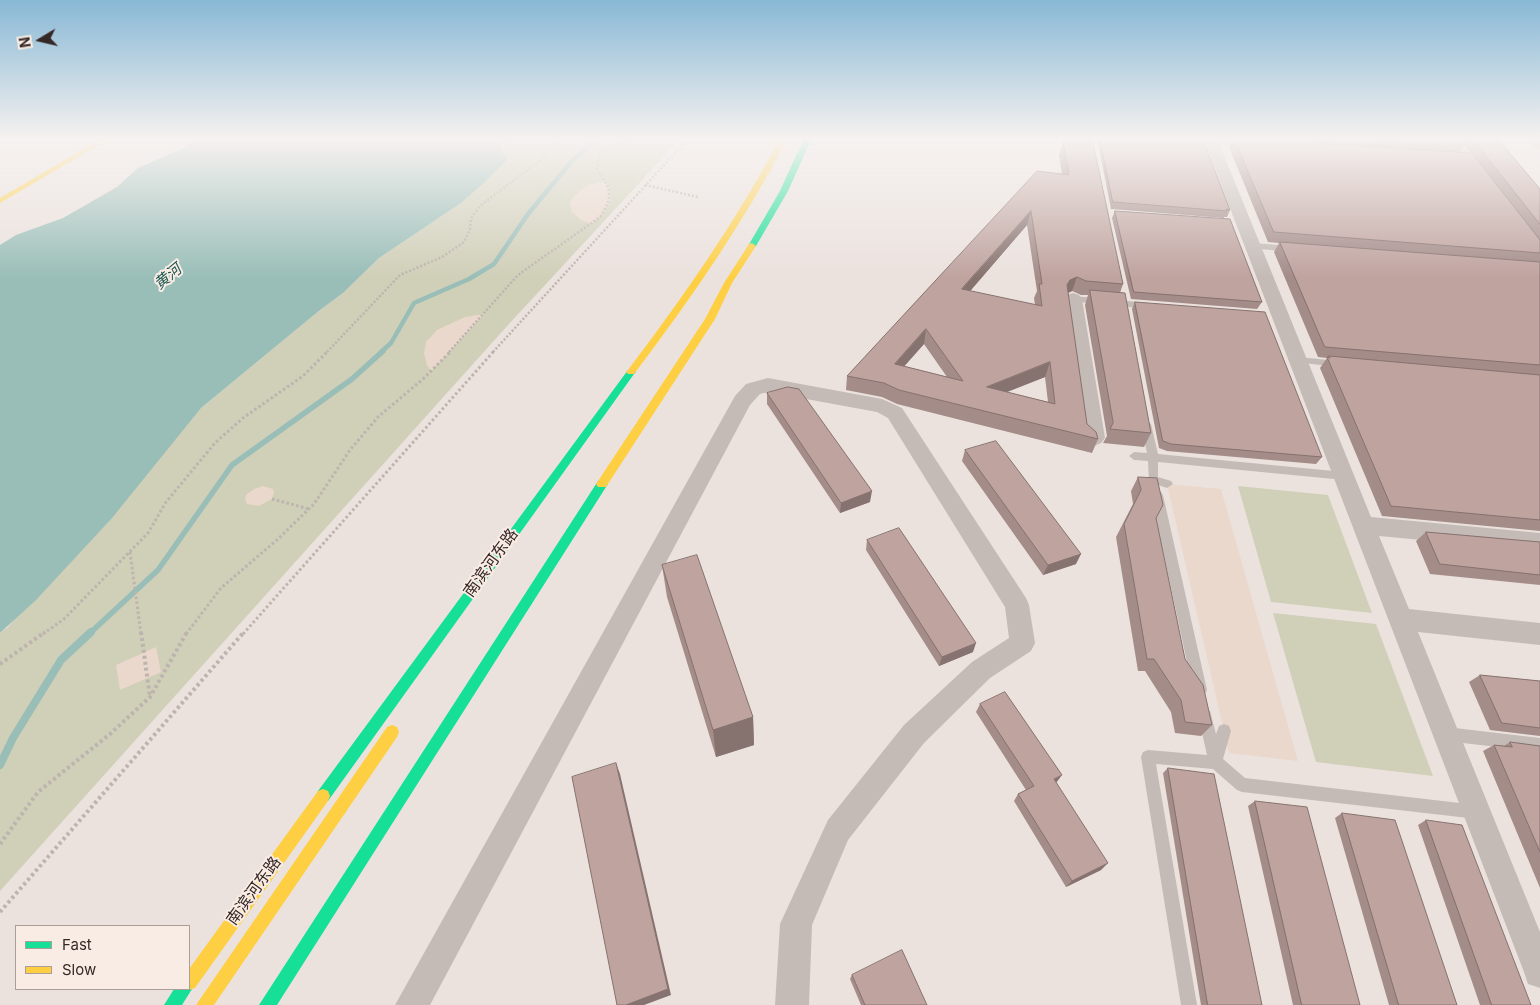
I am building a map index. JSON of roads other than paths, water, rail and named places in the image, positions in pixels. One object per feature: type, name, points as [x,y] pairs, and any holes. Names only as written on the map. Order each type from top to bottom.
[{"type":"main road","points":[[0,201],[27,185]]},
{"type":"main road","name":"南滨河东路","points":[[190,981],[579,441],[642,363],[723,246],[761,185]]},
{"type":"main road","points":[[267,1005],[669,370],[710,319],[728,283],[767,222],[787,185]]},
{"type":"main road","points":[[526,536],[554,495],[579,441]]},
{"type":"main road","points":[[204,1005],[398,723]]},
{"type":"main road","points":[[172,1005],[183,990]]},
{"type":"street","points":[[1226,185],[1239,223],[1253,246],[1276,316],[1298,360],[1540,972]]},
{"type":"street","points":[[1073,299],[1094,438]]},
{"type":"street","points":[[412,1005],[742,401],[753,389],[768,385],[882,406],[896,413],[1017,605],[1022,643],[980,670],[914,734],[838,830],[796,924],[792,1005]]},
{"type":"street","points":[[1363,525],[1540,542]]},
{"type":"street","points":[[1400,619],[1540,634]]},
{"type":"lane","points":[[1253,246],[1302,250]]},
{"type":"lane","points":[[1073,299],[1154,307]]},
{"type":"lane","points":[[1298,360],[1346,364]]},
{"type":"lane","points":[[1144,410],[1152,458],[1153,479],[1216,762],[1242,785],[1477,812]]},
{"type":"lane","points":[[1134,456],[1344,476]]},
{"type":"lane","points":[[1153,479],[1167,484]]},
{"type":"lane","points":[[1216,762],[1224,731]]},
{"type":"lane","points":[[1446,734],[1540,745]]},
{"type":"lane","points":[[1189,1005],[1148,757],[1216,762]]},
{"type":"water","name":"黄河","points":[[119,185],[482,185],[461,203],[379,258],[343,293],[201,408],[112,518],[36,600],[0,633],[0,245],[16,235],[63,218]]},
{"type":"waterway","points":[[381,352],[391,343],[414,303],[469,279],[494,264],[528,214],[552,185]]},
{"type":"waterway","points":[[89,634],[158,570],[232,465],[352,379],[383,351]]},
{"type":"waterway","points":[[0,765],[13,738],[61,660],[91,632]]}]
